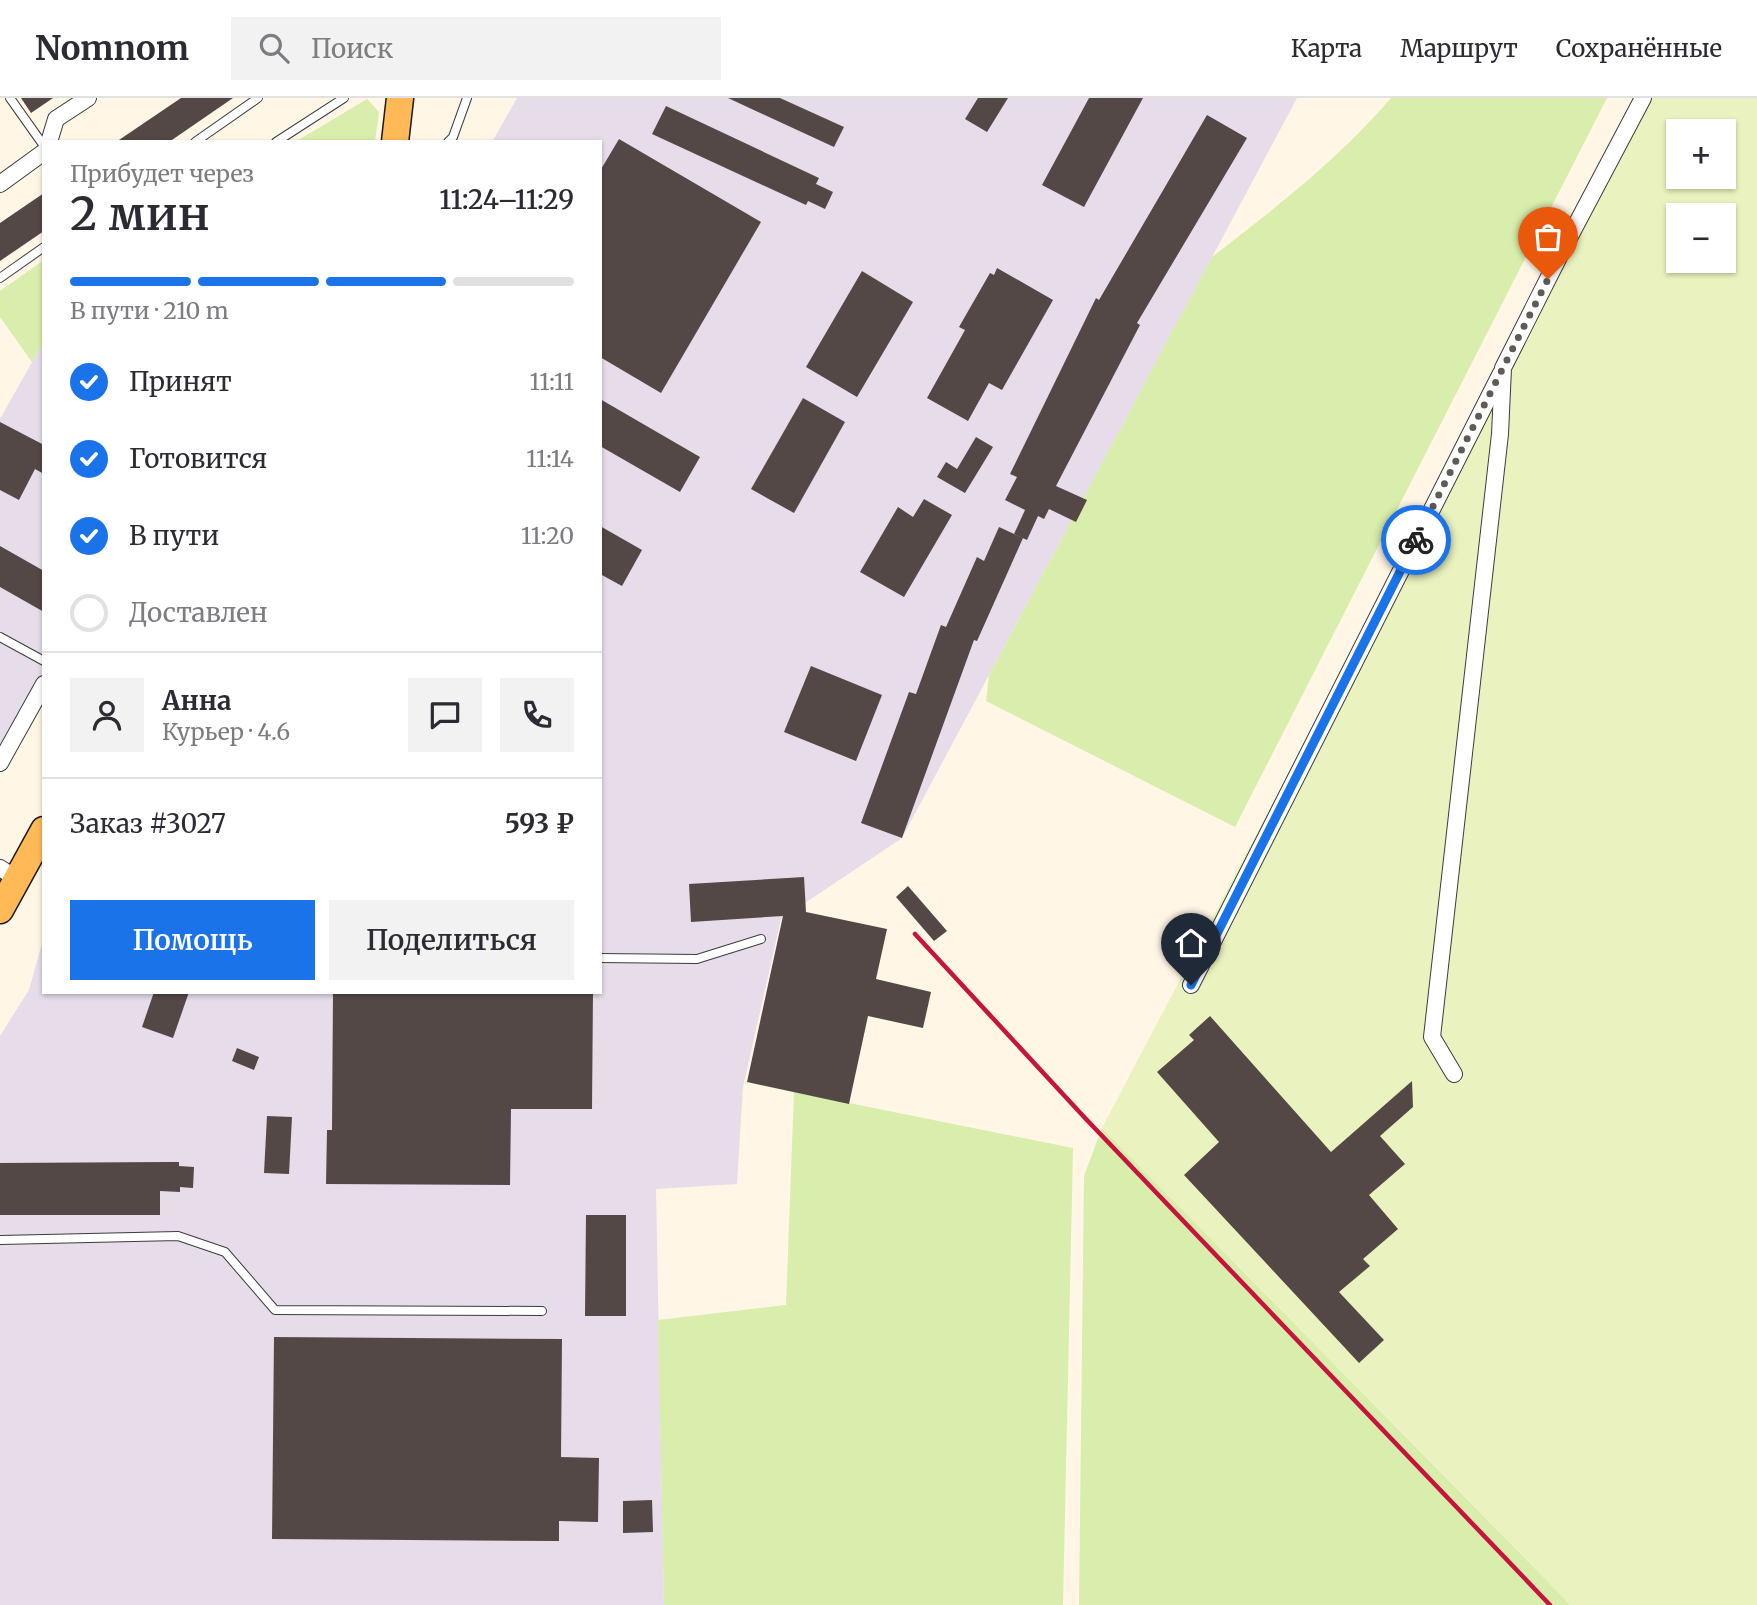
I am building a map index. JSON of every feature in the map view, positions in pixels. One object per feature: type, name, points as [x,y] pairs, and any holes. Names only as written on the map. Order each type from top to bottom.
[{"type":"main road","points":[[395,140],[400,98]]},
{"type":"main road","points":[[0,911],[9,873],[41,843]]},
{"type":"street","points":[[50,140],[57,119],[88,98]]},
{"type":"street","points":[[1191,985],[1559,257],[1643,98]]},
{"type":"street","points":[[0,184],[42,153]]},
{"type":"street","points":[[1454,1074],[1432,1037],[1500,433],[1503,368]]},
{"type":"street","points":[[0,763],[42,688]]},
{"type":"lane","points":[[10,98],[42,143]]},
{"type":"lane","points":[[198,140],[258,98]]},
{"type":"lane","points":[[279,140],[344,98]]},
{"type":"lane","points":[[450,140],[467,98]]},
{"type":"lane","points":[[0,278],[42,248]]},
{"type":"lane","points":[[0,637],[42,660]]},
{"type":"lane","points":[[602,958],[696,959],[761,939]]},
{"type":"lane","points":[[0,1240],[178,1236],[225,1252],[275,1310],[542,1311]]},
{"type":"shaded area","points":[[517,98],[1297,98],[902,838],[781,919],[743,1087],[737,1184],[656,1189],[664,1605],[0,1605],[0,1036],[29,990],[42,943],[42,994],[602,994],[602,140],[493,140]]},
{"type":"shaded area","points":[[42,345],[42,688],[0,763],[0,419]]},
{"type":"green space","points":[[1391,98],[1607,98],[1235,827],[986,701],[989,675],[1212,257],[1328,162]]},
{"type":"green space","points":[[1643,98],[1757,98],[1757,1605],[1571,1605],[1102,1128]]},
{"type":"green space","points":[[367,99],[379,112],[375,140],[298,140]]},
{"type":"green space","points":[[42,261],[42,344],[32,362],[0,317],[0,291]]},
{"type":"green space","points":[[794,1092],[1073,1148],[1063,1605],[664,1605],[658,1320],[786,1305]]},
{"type":"green space","points":[[1102,1128],[1571,1605],[1079,1605],[1084,1176]]},
{"type":"building","points":[[21,98],[53,98],[31,113]]},
{"type":"building","points":[[181,98],[233,98],[172,140],[119,140]]},
{"type":"building","points":[[728,98],[780,98],[844,127],[834,147]]},
{"type":"building","points":[[978,98],[1008,98],[987,132],[965,119]]},
{"type":"building","points":[[1089,98],[1143,98],[1084,207],[1042,185]]},
{"type":"building","points":[[666,106],[819,178],[816,184],[833,192],[825,209],[808,201],[806,205],[652,134]]},
{"type":"building","points":[[1207,115],[1247,138],[1137,323],[1140,325],[1056,486],[1087,500],[1076,522],[1049,509],[1044,519],[1038,516],[1027,540],[1014,534],[1025,510],[1005,500],[1017,477],[1010,474],[1096,298],[1099,300]]},
{"type":"building","points":[[619,139],[761,222],[661,393],[602,358],[602,168]]},
{"type":"building","points":[[42,194],[42,232],[0,261],[0,223]]},
{"type":"building","points":[[997,268],[1053,300],[1002,390],[989,383],[968,421],[927,398],[965,330],[959,327],[990,273],[994,275]]},
{"type":"building","points":[[862,271],[913,302],[857,397],[806,367]]},
{"type":"building","points":[[803,398],[845,422],[794,513],[751,489]]},
{"type":"building","points":[[602,400],[700,457],[680,492],[602,447]]},
{"type":"building","points":[[0,422],[42,444],[42,473],[35,469],[19,500],[0,490]]},
{"type":"building","points":[[976,437],[993,447],[965,493],[937,477],[946,462],[957,469]]},
{"type":"building","points":[[924,499],[952,515],[904,597],[860,572],[898,507],[913,517]]},
{"type":"building","points":[[602,527],[642,550],[622,586],[602,575]]},
{"type":"building","points":[[999,527],[1023,538],[977,641],[974,640],[902,838],[861,823],[909,692],[916,694],[941,625],[946,627],[977,557],[984,561]]},
{"type":"building","points":[[0,546],[42,570],[42,611],[0,587]]},
{"type":"building","points":[[811,666],[882,695],[856,761],[784,732]]},
{"type":"building","points":[[804,877],[806,912],[887,929],[876,979],[931,992],[923,1028],[868,1016],[849,1104],[747,1082],[783,916],[691,922],[689,884]]},
{"type":"building","points":[[908,886],[947,931],[934,941],[896,897]]},
{"type":"building","points":[[153,994],[188,994],[173,1038],[142,1027]]},
{"type":"building","points":[[333,994],[593,994],[592,1109],[511,1109],[510,1185],[326,1184],[327,1130],[332,1130]]},
{"type":"building","points":[[1210,1016],[1331,1152],[1412,1081],[1413,1107],[1380,1136],[1405,1164],[1369,1195],[1398,1229],[1363,1259],[1370,1266],[1339,1292],[1384,1340],[1359,1363],[1184,1175],[1219,1142],[1157,1072],[1194,1040],[1189,1035]]},
{"type":"building","points":[[237,1048],[259,1057],[254,1070],[232,1061]]},
{"type":"building","points":[[267,1116],[292,1117],[289,1174],[264,1173]]},
{"type":"building","points":[[179,1162],[179,1166],[194,1167],[193,1188],[180,1187],[180,1192],[160,1191],[160,1215],[0,1215],[0,1163]]},
{"type":"building","points":[[586,1215],[626,1215],[626,1316],[585,1316]]},
{"type":"building","points":[[274,1337],[562,1339],[561,1457],[599,1458],[598,1522],[559,1521],[559,1541],[272,1539]]},
{"type":"building","points":[[652,1500],[653,1532],[623,1533],[623,1501]]},
{"type":"railway","points":[[915,934],[1085,1118],[1550,1605]]},
{"type":"way so far","points":[[1416,540],[1548,279]]},
{"type":"route","points":[[1191,985],[1416,540]]}]
